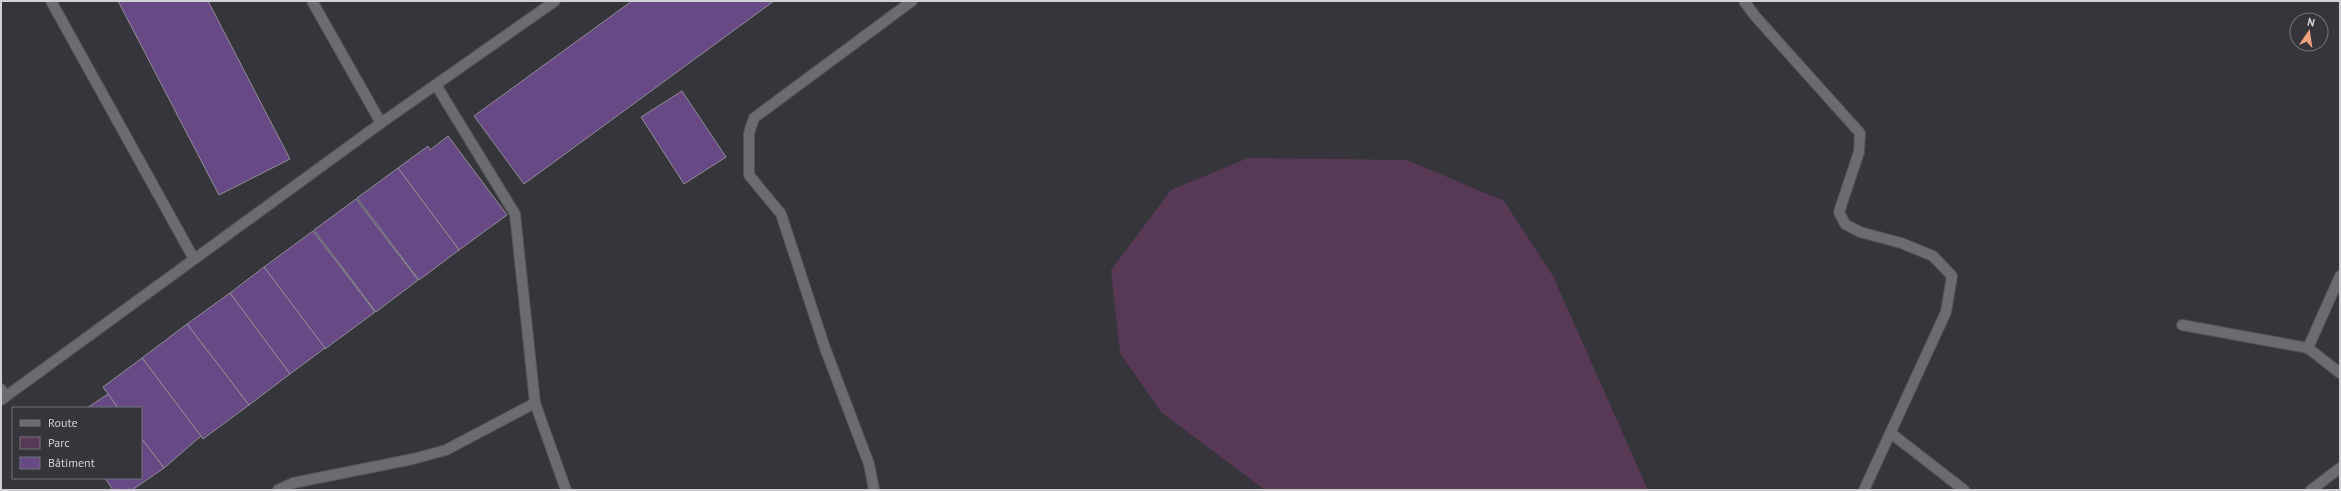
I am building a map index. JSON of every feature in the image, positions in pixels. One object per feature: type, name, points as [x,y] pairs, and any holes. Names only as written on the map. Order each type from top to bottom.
[{"type":"street","points":[[51,1],[194,258]]},
{"type":"street","points":[[312,1],[382,123]]},
{"type":"street","points":[[2,395],[555,1]]},
{"type":"street","points":[[874,490],[869,464],[825,348],[781,214],[749,175],[749,133],[754,118],[912,1]]},
{"type":"street","points":[[1744,1],[1755,16],[1860,133],[1859,152],[1839,212],[1845,224],[1860,232],[1902,243],[1934,256],[1952,276],[1946,312],[1892,434],[1864,490]]},
{"type":"street","points":[[436,85],[515,214],[535,402],[566,490]]},
{"type":"street","points":[[2308,348],[2340,276]]},
{"type":"street","points":[[2182,325],[2308,348],[2340,373]]},
{"type":"street","points":[[278,490],[293,482],[414,459],[446,450],[535,402]]},
{"type":"street","points":[[1892,434],[1964,490]]},
{"type":"street","points":[[2311,490],[2340,468]]},
{"type":"green space","points":[[1248,158],[1407,160],[1504,201],[1553,276],[1648,490],[1265,490],[1161,412],[1120,353],[1111,270],[1171,190]]},
{"type":"building","points":[[118,1],[208,1],[290,159],[219,195]]},
{"type":"building","points":[[632,1],[774,1],[524,184],[474,116]]},
{"type":"building","points":[[682,91],[726,157],[684,184],[641,117]]},
{"type":"building","points":[[448,136],[507,215],[459,250],[398,168],[428,146],[430,150]]},
{"type":"building","points":[[398,168],[459,250],[419,280],[357,198]]},
{"type":"building","points":[[356,199],[418,280],[376,312],[314,230]]},
{"type":"building","points":[[313,231],[375,312],[325,349],[264,267]]},
{"type":"building","points":[[264,267],[325,348],[290,374],[230,293]]},
{"type":"building","points":[[230,293],[290,374],[249,405],[187,324]]},
{"type":"building","points":[[187,324],[249,405],[203,439],[142,358]]},
{"type":"building","points":[[142,358],[201,436],[164,468],[142,439],[142,407],[117,407],[103,387]]},
{"type":"building","points":[[108,394],[117,407],[88,407]]},
{"type":"building","points":[[142,439],[164,468],[132,490],[113,490],[106,479],[142,479]]}]
